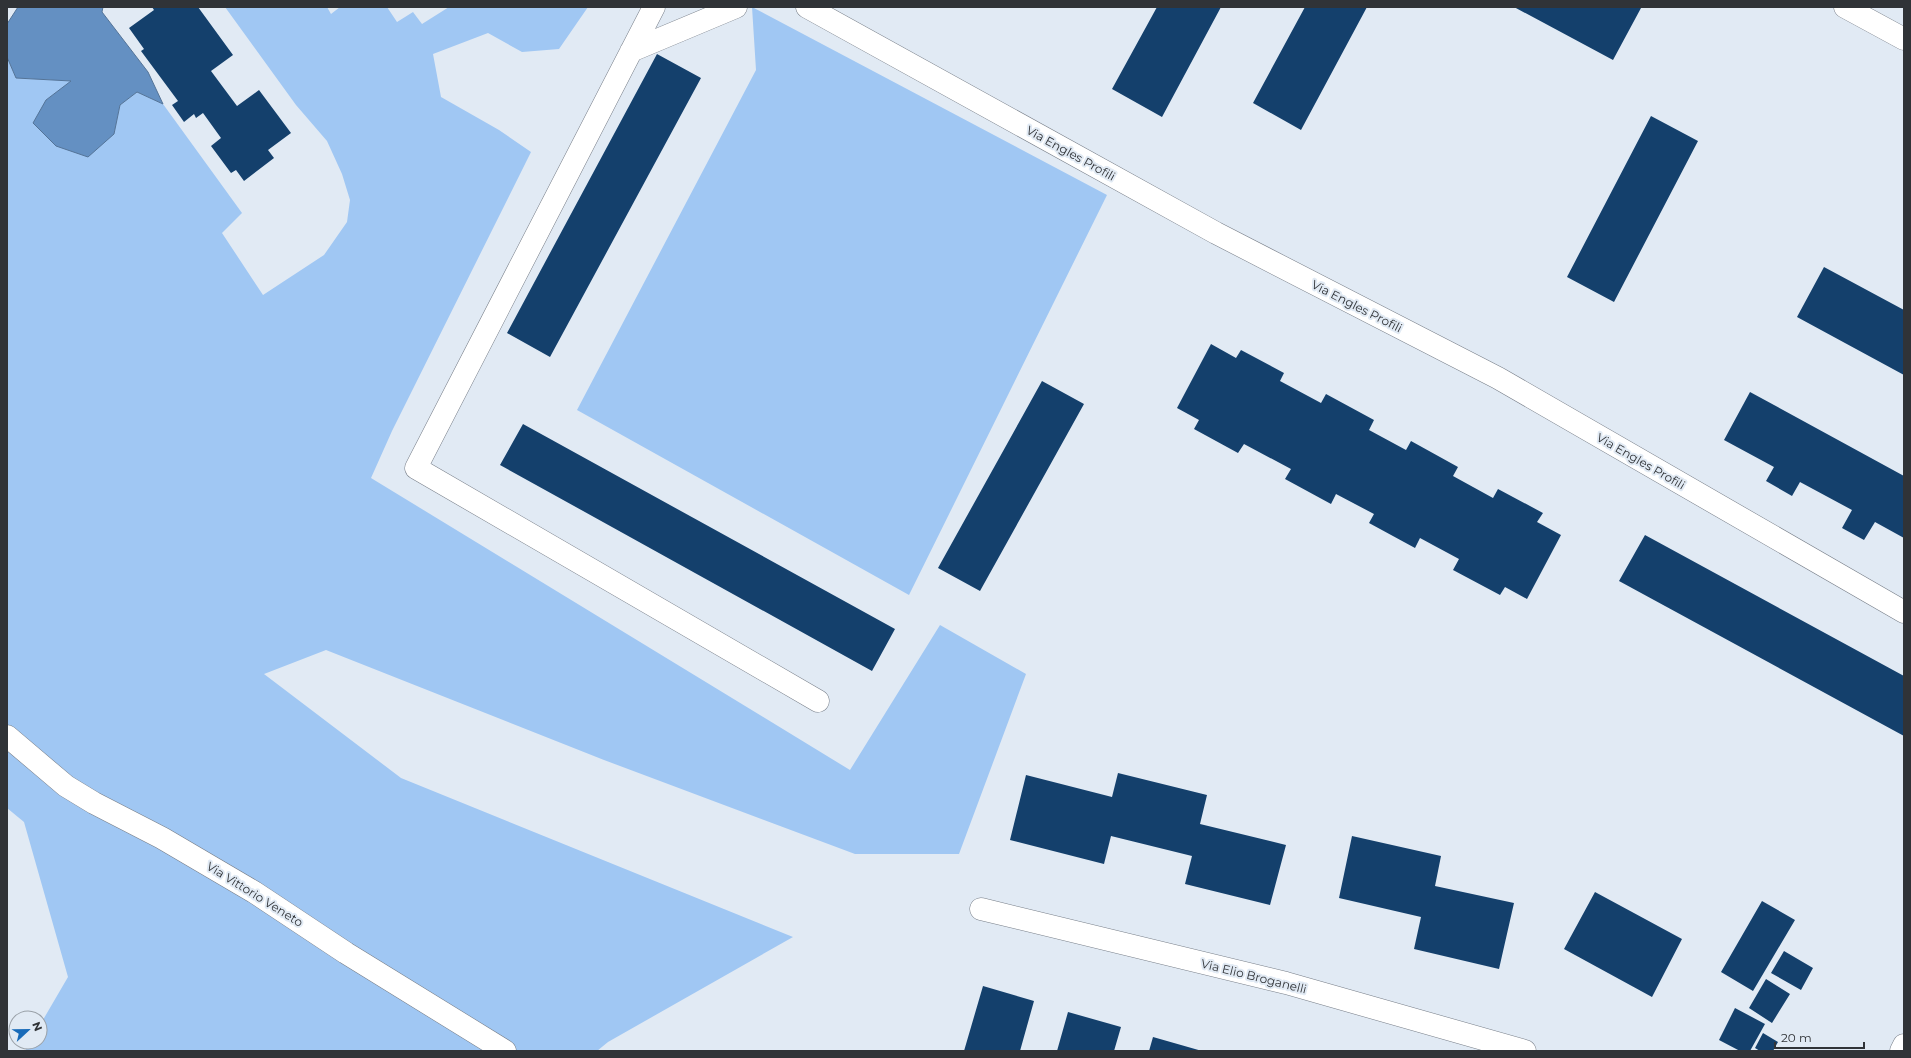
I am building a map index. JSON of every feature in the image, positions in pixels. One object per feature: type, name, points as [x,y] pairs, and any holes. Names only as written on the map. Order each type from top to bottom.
[{"type":"street","points":[[654,7],[416,468],[818,701]]},
{"type":"street","points":[[631,51],[736,7]]},
{"type":"street","name":"Via Engles Profili","points":[[807,7],[1216,233],[1498,378],[1904,612]]},
{"type":"street","points":[[1845,7],[1904,39]]},
{"type":"street","name":"Via Vittorio Veneto","points":[[7,736],[66,786],[94,804],[162,838],[254,892],[346,953],[505,1051]]},
{"type":"street","name":"Via Elio Broganelli","points":[[981,909],[1286,983],[1525,1051]]},
{"type":"street","points":[[1901,1051],[1904,1045]]},
{"type":"shaded area","points":[[18,7],[103,7],[102,12],[148,72],[163,104],[137,92],[120,105],[114,134],[88,157],[56,146],[33,123],[46,100],[71,81],[16,78],[7,57],[7,24]]},
{"type":"shaded area","points":[[225,7],[327,7],[331,14],[340,7],[387,7],[397,22],[413,12],[422,24],[449,7],[588,7],[559,49],[522,52],[488,33],[433,54],[441,97],[499,130],[531,152],[392,431],[371,478],[850,770],[940,625],[1026,674],[959,854],[855,854],[604,760],[326,650],[264,674],[401,778],[793,937],[608,1042],[597,1051],[25,1051],[48,1050],[48,1011],[68,977],[24,822],[7,808],[7,57],[16,78],[72,81],[46,100],[114,134],[120,105],[137,92],[163,104],[242,213],[222,233],[263,295],[324,255],[347,222],[350,200],[342,174],[327,141],[296,105]]},
{"type":"shaded area","points":[[752,7],[1107,195],[909,595],[577,410],[756,70]]},
{"type":"building","points":[[152,7],[198,7],[233,55],[211,71],[237,106],[259,90],[291,133],[268,150],[274,158],[244,181],[236,170],[231,173],[211,146],[221,138],[203,113],[196,118],[194,114],[184,122],[172,105],[178,101],[141,51],[144,49],[129,28],[154,10]]},
{"type":"building","points":[[1157,7],[1221,7],[1162,117],[1112,89]]},
{"type":"building","points":[[1305,7],[1367,7],[1301,130],[1253,103]]},
{"type":"building","points":[[1514,7],[1640,7],[1641,8],[1613,60]]},
{"type":"building","points":[[657,54],[701,78],[550,357],[507,333]]},
{"type":"building","points":[[1651,116],[1698,141],[1614,302],[1567,277]]},
{"type":"building","points":[[1824,267],[1904,310],[1904,375],[1797,317]]},
{"type":"building","points":[[1211,344],[1236,358],[1241,350],[1284,373],[1280,381],[1321,403],[1326,394],[1374,420],[1369,430],[1406,450],[1411,441],[1458,467],[1453,476],[1493,498],[1498,489],[1543,513],[1537,522],[1561,535],[1527,599],[1505,587],[1500,595],[1453,570],[1459,559],[1420,538],[1415,548],[1369,523],[1374,514],[1336,494],[1331,504],[1285,479],[1291,469],[1244,444],[1238,453],[1194,429],[1199,420],[1177,408]]},
{"type":"building","points":[[1042,381],[1084,404],[980,591],[938,568]]},
{"type":"building","points":[[1750,392],[1904,476],[1904,538],[1875,522],[1864,540],[1842,528],[1852,510],[1800,482],[1792,496],[1766,481],[1774,467],[1724,440]]},
{"type":"building","points":[[523,424],[895,629],[872,671],[500,465]]},
{"type":"building","points":[[1645,535],[1904,676],[1904,736],[1619,581]]},
{"type":"building","points":[[1118,773],[1207,795],[1200,824],[1286,845],[1270,905],[1185,884],[1192,856],[1111,836],[1104,864],[1010,840],[1026,775],[1112,797]]},
{"type":"building","points":[[1352,836],[1441,856],[1435,886],[1514,903],[1499,969],[1414,949],[1421,917],[1339,898]]},
{"type":"building","points":[[1595,892],[1682,939],[1652,997],[1564,949]]},
{"type":"building","points":[[1762,901],[1795,920],[1753,991],[1721,972]]},
{"type":"building","points":[[1784,951],[1813,968],[1801,990],[1771,973]]},
{"type":"building","points":[[1766,979],[1790,994],[1772,1023],[1749,1008]]},
{"type":"building","points":[[983,986],[1034,1001],[1020,1051],[964,1051]]},
{"type":"building","points":[[1735,1008],[1765,1024],[1750,1051],[1740,1051],[1719,1040]]},
{"type":"building","points":[[1068,1012],[1121,1027],[1114,1051],[1057,1051]]},
{"type":"building","points":[[1763,1033],[1778,1042],[1773,1051],[1760,1051],[1755,1048]]},
{"type":"building","points":[[1153,1037],[1202,1051],[1149,1051]]}]
